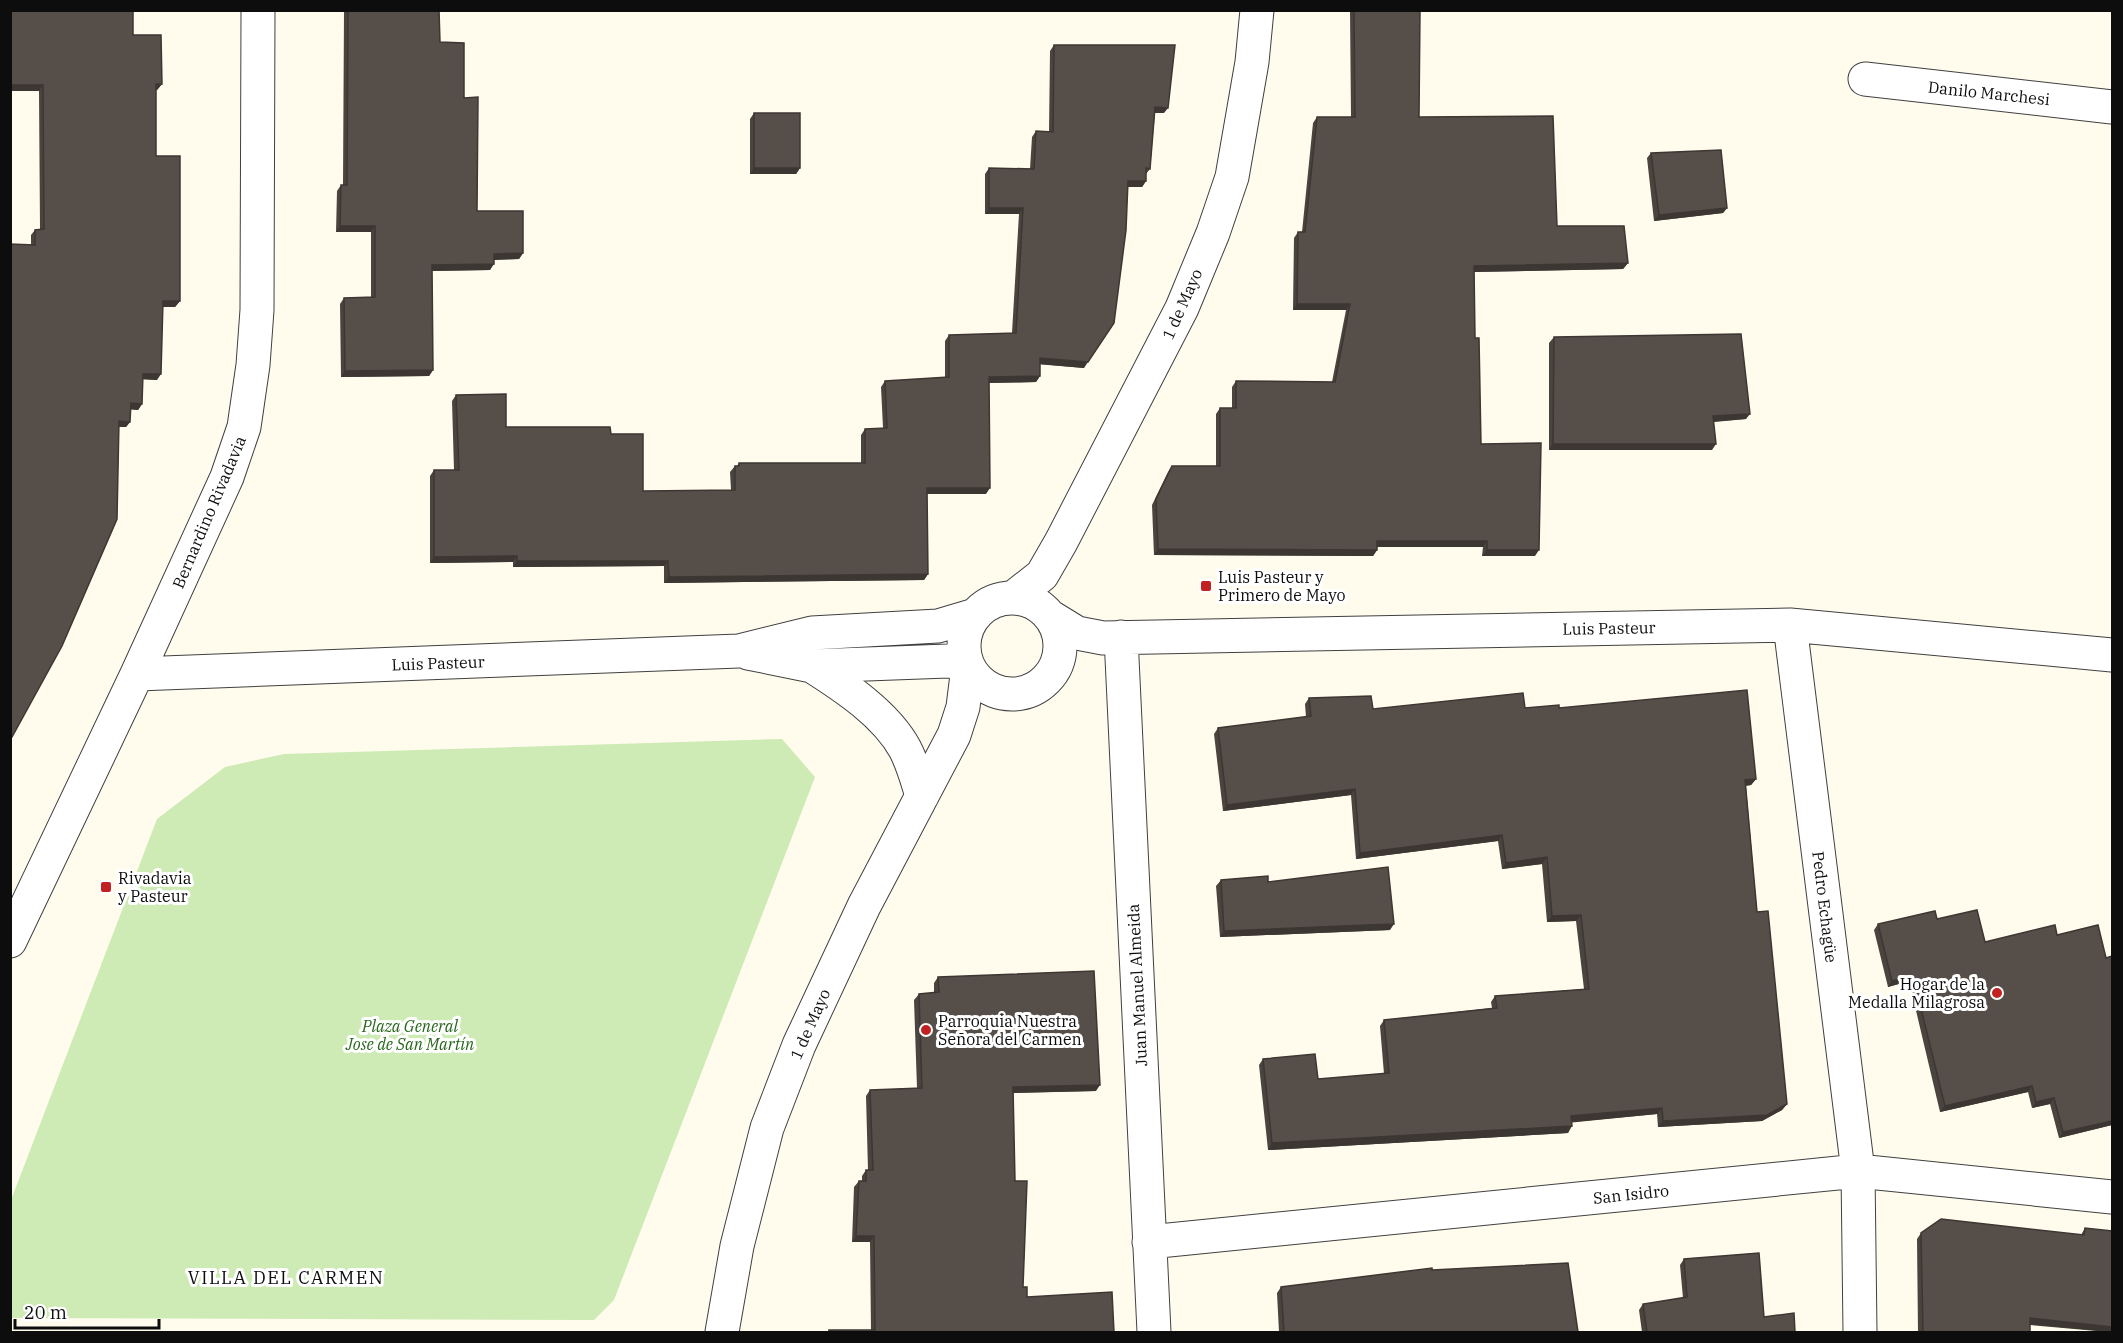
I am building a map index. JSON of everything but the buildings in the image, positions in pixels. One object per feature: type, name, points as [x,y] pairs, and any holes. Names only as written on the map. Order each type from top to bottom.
[{"type":"street","name":"Bernardino Rivadavia","points":[[10,941],[137,674],[227,477],[244,427],[253,365],[257,310],[258,10]]},
{"type":"street","name":"1 de Mayo","points":[[1014,597],[1042,575],[1105,459],[1177,318],[1213,232],[1232,177],[1252,62],[1257,10]]},
{"type":"street","name":"Danilo Marchesi","points":[[1865,79],[2112,107]]},
{"type":"street","points":[[1042,575],[1041,596],[1060,637],[1059,659],[1048,678],[1031,691],[1010,694],[993,691],[979,681],[968,666],[964,654],[965,632],[975,615],[993,602],[1014,597],[1030,601],[1048,614]]},
{"type":"street","name":"Luis Pasteur","points":[[1048,614],[1077,633],[1112,638],[1790,625],[2112,655]]},
{"type":"street","name":"Luis Pasteur","points":[[137,674],[739,651],[812,633],[938,626],[975,615]]},
{"type":"street","name":"Pedro Echagüe","points":[[1790,625],[1858,1171],[1860,1332]]},
{"type":"street","name":"Luis Pasteur","points":[[1059,659],[1085,645],[1112,638]]},
{"type":"street","name":"Juan Manuel Almeida","points":[[1112,638],[1154,1332]]},
{"type":"street","name":"Luis Pasteur","points":[[739,651],[812,666],[948,661],[968,666]]},
{"type":"street","name":"Luis Pasteur","points":[[812,666],[855,695],[894,734],[915,770],[922,796]]},
{"type":"street","name":"1 de Mayo","points":[[722,1332],[737,1246],[766,1128],[799,1045],[864,906],[954,735],[963,707],[968,666]]},
{"type":"street","name":"1 de Mayo","points":[[954,735],[986,708],[1010,694]]},
{"type":"street","name":"San Isidro","points":[[1149,1242],[1858,1171],[2112,1197]]},
{"type":"green space","name":"Plaza General Jose de San Martín","points":[[782,739],[815,777],[614,1300],[594,1320],[11,1318],[11,1200],[157,819],[225,767],[284,754]]},
{"type":"place","name":"Luis Pasteur y Primero de Mayo","points":[[1206,586]]},
{"type":"place","name":"Rivadavia y Pasteur","points":[[106,887]]},
{"type":"place","name":"Hogar de la Medalla Milagrosa","points":[[1997,993]]},
{"type":"place","name":"Parroquia Nuestra Señora del Carmen","points":[[926,1030]]},
{"type":"district","name":"VILLA DEL CARMEN","points":[[286,1277]]}]
